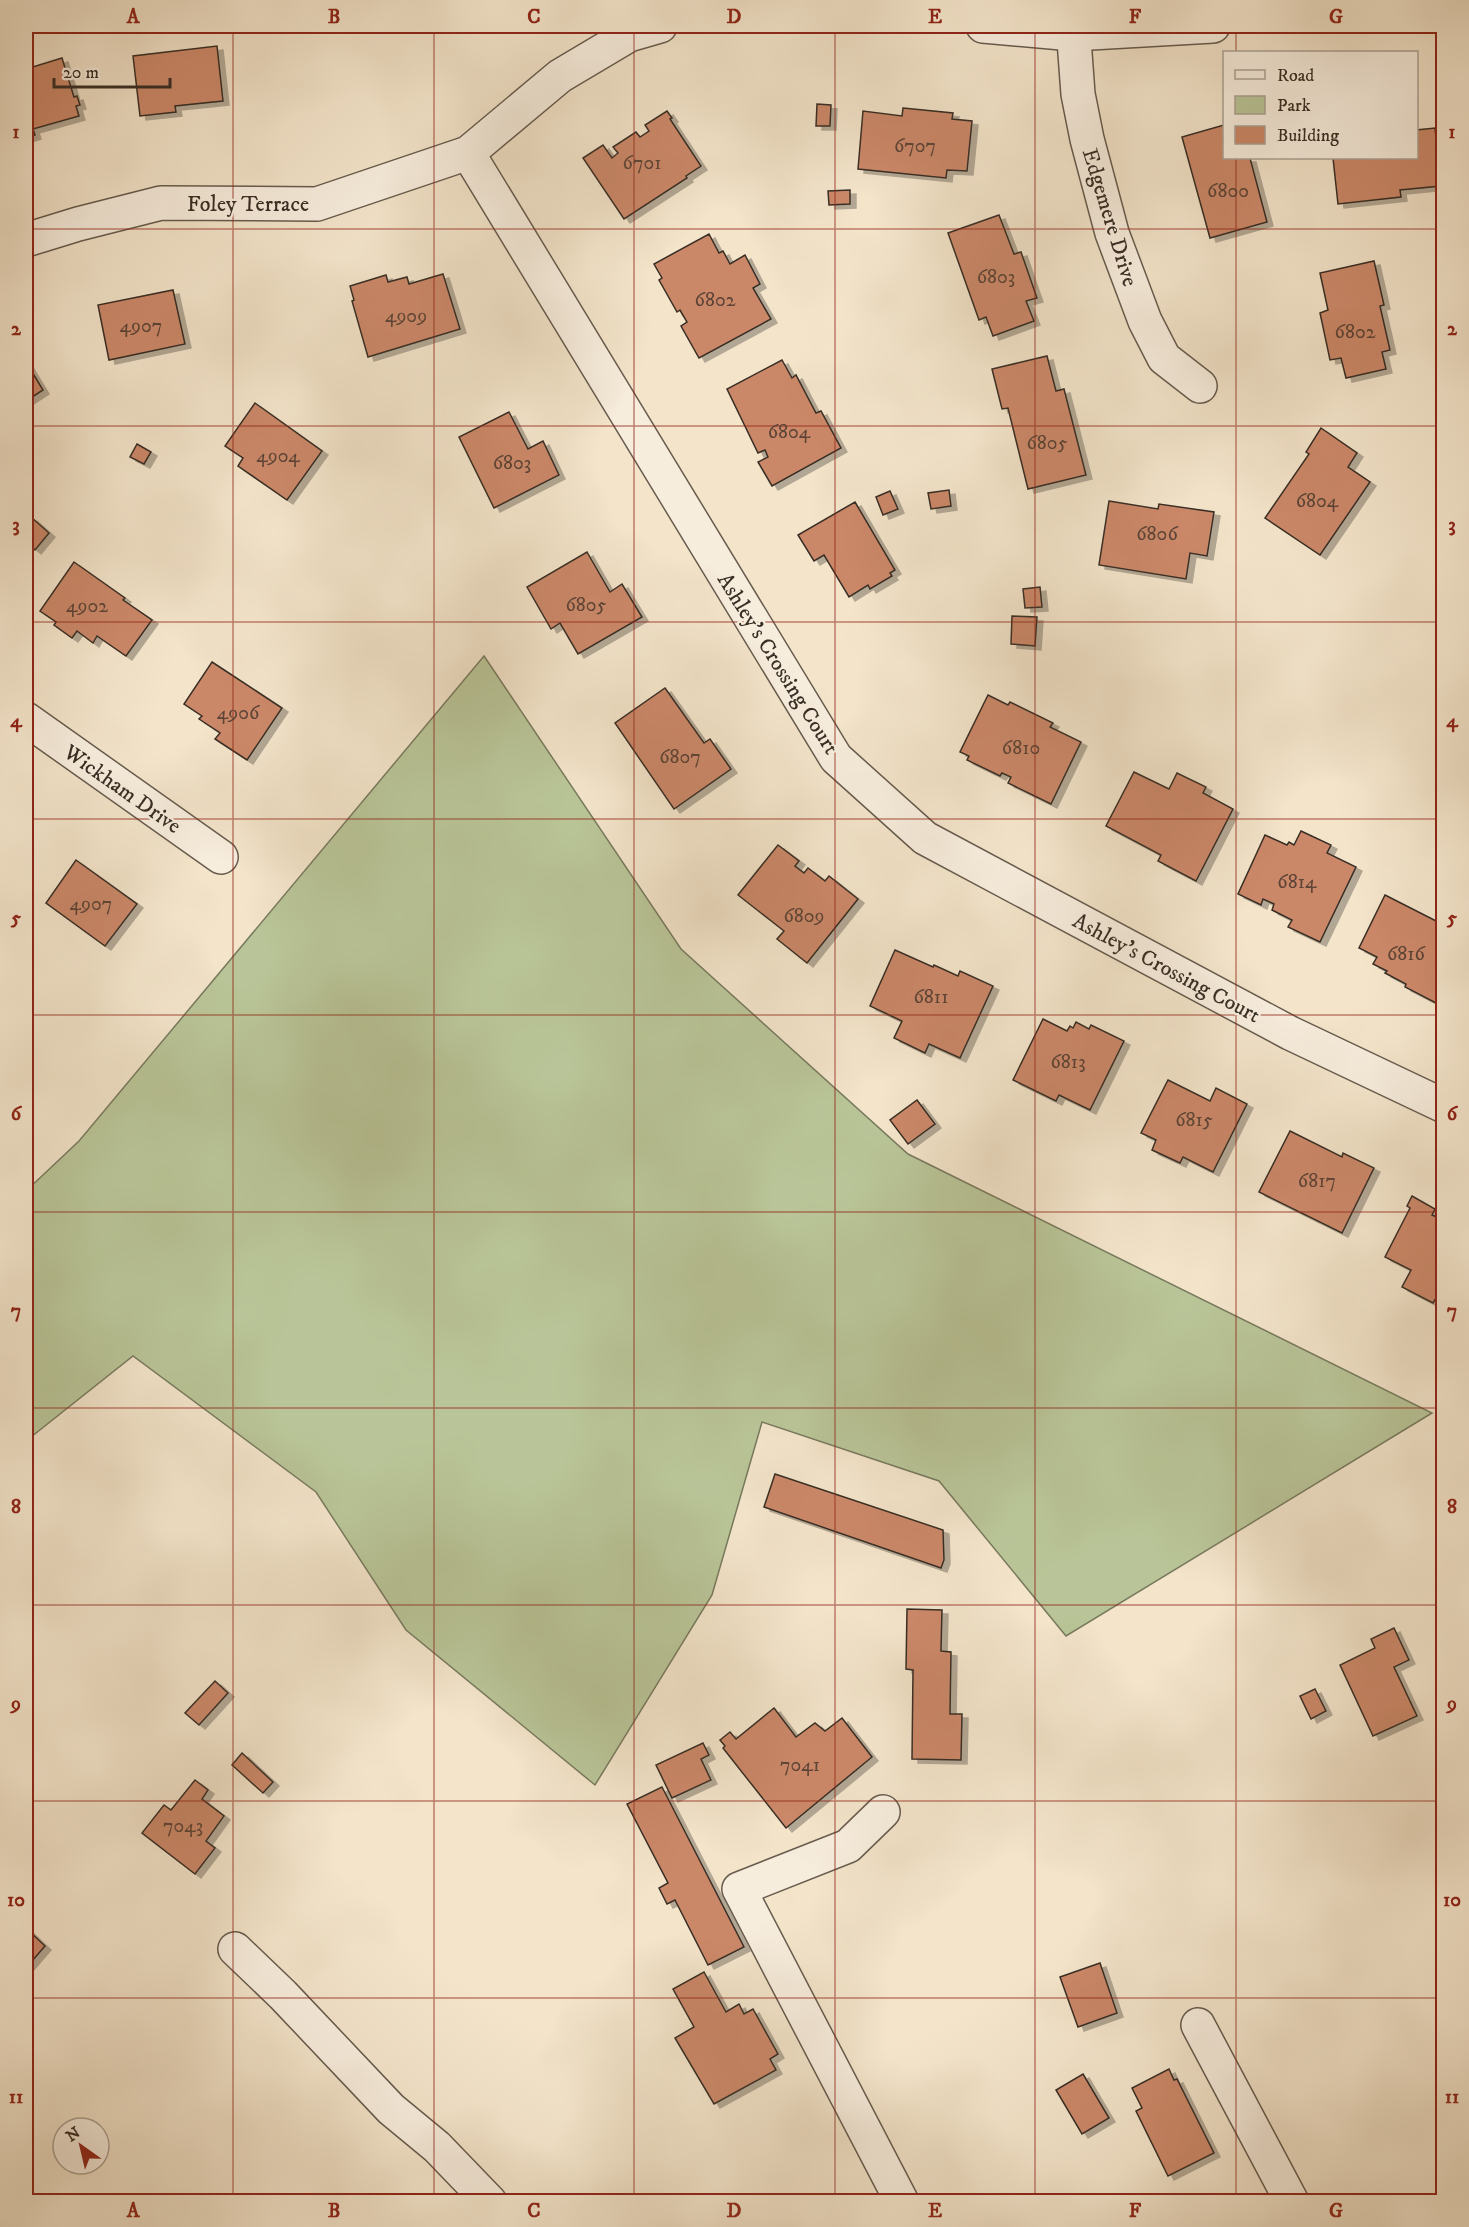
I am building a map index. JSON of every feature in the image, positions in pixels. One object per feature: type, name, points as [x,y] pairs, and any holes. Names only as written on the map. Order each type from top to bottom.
[{"type":"street","points":[[468,153],[560,76],[629,34],[660,26]]},
{"type":"street","points":[[983,26],[1073,30],[1213,26]]},
{"type":"street","name":"Edgemere Drive","points":[[1073,30],[1078,94],[1087,139],[1112,233],[1145,321],[1164,358],[1200,386]]},
{"type":"street","name":"Foley Terrace","points":[[26,240],[161,202],[316,204],[468,153]]},
{"type":"street","name":"Ashley's Crossing Court","points":[[468,153],[836,758],[925,838],[1290,1033],[1443,1106]]},
{"type":"street","name":"Wickham Drive","points":[[26,719],[221,857]]},
{"type":"street","points":[[884,1812],[848,1846],[739,1889],[902,2202]]},
{"type":"street","points":[[235,1949],[283,1995],[392,2109],[437,2147],[490,2202]]},
{"type":"street","points":[[1198,2025],[1292,2202]]},
{"type":"green space","points":[[484,656],[681,949],[908,1154],[1432,1413],[1066,1636],[939,1481],[762,1422],[712,1595],[595,1785],[406,1630],[316,1492],[133,1356],[26,1441],[26,1191],[79,1141]]},
{"type":"building","points":[[217,46],[223,101],[175,106],[176,112],[140,116],[133,56]]},
{"type":"building","points":[[62,58],[74,97],[77,96],[80,105],[76,106],[79,116],[33,129],[35,135],[26,138],[26,69]]},
{"type":"building","points":[[817,104],[831,105],[830,126],[816,126]]},
{"type":"building","points":[[903,108],[953,113],[952,119],[972,121],[967,171],[947,170],[946,178],[858,169],[863,111],[902,116]]},
{"type":"building","points":[[667,111],[701,166],[686,176],[687,178],[624,219],[583,158],[603,145],[612,158],[618,153],[613,147],[636,132],[640,137],[649,131],[645,125]]},
{"type":"building","points":[[1223,125],[1223,159],[1250,159],[1267,222],[1210,238],[1182,137]]},
{"type":"building","points":[[1435,128],[1441,186],[1400,190],[1401,197],[1338,204],[1333,159],[1418,159],[1418,130]]},
{"type":"building","points":[[850,190],[850,204],[829,205],[828,191]]},
{"type":"building","points":[[999,215],[1014,254],[1021,252],[1037,298],[1026,301],[1034,321],[993,336],[986,317],[979,320],[948,233]]},
{"type":"building","points":[[709,234],[719,253],[723,251],[730,264],[745,255],[760,284],[753,288],[771,319],[699,358],[681,326],[687,322],[680,310],[677,312],[659,280],[662,278],[654,264]]},
{"type":"building","points":[[1374,261],[1384,305],[1380,306],[1390,350],[1382,352],[1386,369],[1346,378],[1341,358],[1330,360],[1320,313],[1328,310],[1320,273]]},
{"type":"building","points":[[443,274],[460,329],[368,357],[350,286],[386,275],[388,282],[407,277],[409,284]]},
{"type":"building","points":[[173,290],[185,344],[109,360],[98,305]]},
{"type":"building","points":[[1047,356],[1056,391],[1064,389],[1086,475],[1028,489],[1008,408],[1002,409],[992,369]]},
{"type":"building","points":[[782,360],[792,378],[796,375],[816,413],[821,411],[841,448],[772,486],[758,462],[768,457],[765,450],[758,453],[727,389]]},
{"type":"building","points":[[26,362],[43,390],[26,401]]},
{"type":"building","points":[[255,403],[322,451],[287,500],[238,466],[243,458],[225,446]]},
{"type":"building","points":[[509,412],[528,449],[543,441],[559,475],[494,508],[459,437]]},
{"type":"building","points":[[1321,428],[1357,453],[1348,467],[1370,482],[1320,555],[1265,518],[1309,454],[1306,452]]},
{"type":"building","points":[[137,444],[151,452],[144,464],[130,457]]},
{"type":"building","points":[[949,490],[951,506],[931,509],[928,493]]},
{"type":"building","points":[[890,491],[898,509],[883,515],[876,497]]},
{"type":"building","points":[[1109,501],[1158,509],[1159,504],[1214,512],[1207,556],[1190,553],[1186,579],[1099,565]]},
{"type":"building","points":[[855,502],[895,570],[890,573],[892,576],[870,589],[868,585],[849,597],[824,555],[814,561],[798,535]]},
{"type":"building","points":[[31,517],[49,533],[35,550],[26,542],[26,524]]},
{"type":"building","points":[[587,552],[610,592],[622,584],[642,617],[578,654],[560,623],[551,629],[527,587]]},
{"type":"building","points":[[74,562],[152,620],[126,656],[97,636],[93,643],[77,631],[72,638],[54,625],[56,622],[40,611]]},
{"type":"building","points":[[1040,587],[1042,607],[1025,608],[1023,589]]},
{"type":"building","points":[[1012,616],[1037,617],[1035,646],[1011,644]]},
{"type":"building","points":[[212,662],[282,708],[247,760],[215,739],[220,733],[199,719],[202,716],[184,704]]},
{"type":"building","points":[[665,688],[704,743],[710,739],[731,769],[674,809],[615,723]]},
{"type":"building","points":[[988,695],[1008,705],[1010,702],[1053,723],[1050,727],[1081,742],[1051,804],[1008,783],[1011,777],[1002,773],[1000,776],[967,760],[969,756],[960,752]]},
{"type":"building","points":[[1134,772],[1169,789],[1177,773],[1206,787],[1203,793],[1233,809],[1196,881],[1158,861],[1161,855],[1106,826]]},
{"type":"building","points":[[1301,831],[1331,845],[1327,853],[1356,867],[1320,942],[1288,927],[1292,920],[1272,910],[1274,904],[1263,899],[1261,905],[1238,894],[1265,835],[1287,845],[1289,842],[1294,845]]},
{"type":"building","points":[[778,845],[799,861],[795,866],[804,873],[808,868],[825,881],[829,876],[858,899],[807,963],[777,939],[784,931],[738,895]]},
{"type":"building","points":[[76,860],[137,904],[105,946],[46,903]]},
{"type":"building","points":[[1385,895],[1444,925],[1444,988],[1436,1003],[1405,987],[1406,984],[1385,973],[1387,971],[1373,964],[1377,957],[1359,948]]},
{"type":"building","points":[[895,950],[933,967],[934,965],[958,976],[960,971],[993,986],[960,1058],[929,1044],[925,1053],[894,1038],[902,1021],[870,1006]]},
{"type":"building","points":[[1043,1019],[1067,1031],[1070,1026],[1073,1028],[1076,1022],[1089,1029],[1091,1025],[1124,1041],[1090,1110],[1059,1095],[1056,1101],[1013,1080]]},
{"type":"building","points":[[1168,1080],[1210,1101],[1216,1088],[1247,1104],[1213,1172],[1183,1157],[1180,1163],[1152,1150],[1156,1140],[1141,1133]]},
{"type":"building","points":[[917,1100],[935,1124],[908,1144],[890,1120]]},
{"type":"building","points":[[1290,1131],[1342,1157],[1343,1153],[1374,1168],[1342,1233],[1259,1192]]},
{"type":"building","points":[[1412,1196],[1435,1209],[1432,1215],[1442,1219],[1444,1217],[1444,1285],[1433,1303],[1402,1287],[1411,1270],[1385,1257],[1410,1208],[1407,1206]]},
{"type":"building","points":[[775,1474],[943,1530],[944,1560],[941,1568],[764,1507]]},
{"type":"building","points":[[907,1609],[942,1610],[941,1651],[951,1652],[950,1714],[962,1714],[961,1760],[912,1759],[913,1670],[906,1669]]},
{"type":"building","points":[[1394,1628],[1409,1660],[1394,1667],[1417,1716],[1373,1736],[1340,1665],[1375,1648],[1371,1639]]},
{"type":"building","points":[[215,1681],[228,1693],[199,1725],[185,1713]]},
{"type":"building","points":[[1315,1689],[1326,1711],[1311,1719],[1300,1696]]},
{"type":"building","points":[[774,1708],[796,1737],[815,1723],[825,1731],[842,1718],[872,1757],[786,1828],[723,1748],[725,1746],[720,1740],[730,1732],[736,1739]]},
{"type":"building","points":[[703,1743],[709,1755],[701,1759],[711,1780],[672,1798],[656,1765]]},
{"type":"building","points":[[242,1753],[273,1782],[263,1793],[232,1765]]},
{"type":"building","points":[[195,1780],[208,1790],[202,1799],[224,1816],[206,1841],[215,1848],[195,1874],[142,1833],[164,1805],[171,1810]]},
{"type":"building","points":[[662,1787],[744,1947],[708,1965],[675,1900],[667,1904],[659,1888],[668,1883],[627,1804]]},
{"type":"building","points":[[26,1928],[45,1946],[26,1968]]},
{"type":"building","points":[[1100,1963],[1117,2013],[1078,2027],[1060,1977]]},
{"type":"building","points":[[704,1972],[726,2012],[739,2004],[744,2014],[753,2009],[778,2054],[770,2059],[776,2070],[714,2104],[675,2038],[694,2027],[673,1989]]},
{"type":"building","points":[[1169,2069],[1174,2080],[1177,2079],[1214,2153],[1168,2176],[1136,2111],[1142,2108],[1132,2088]]},
{"type":"building","points":[[1083,2074],[1109,2118],[1082,2134],[1056,2090]]}]
